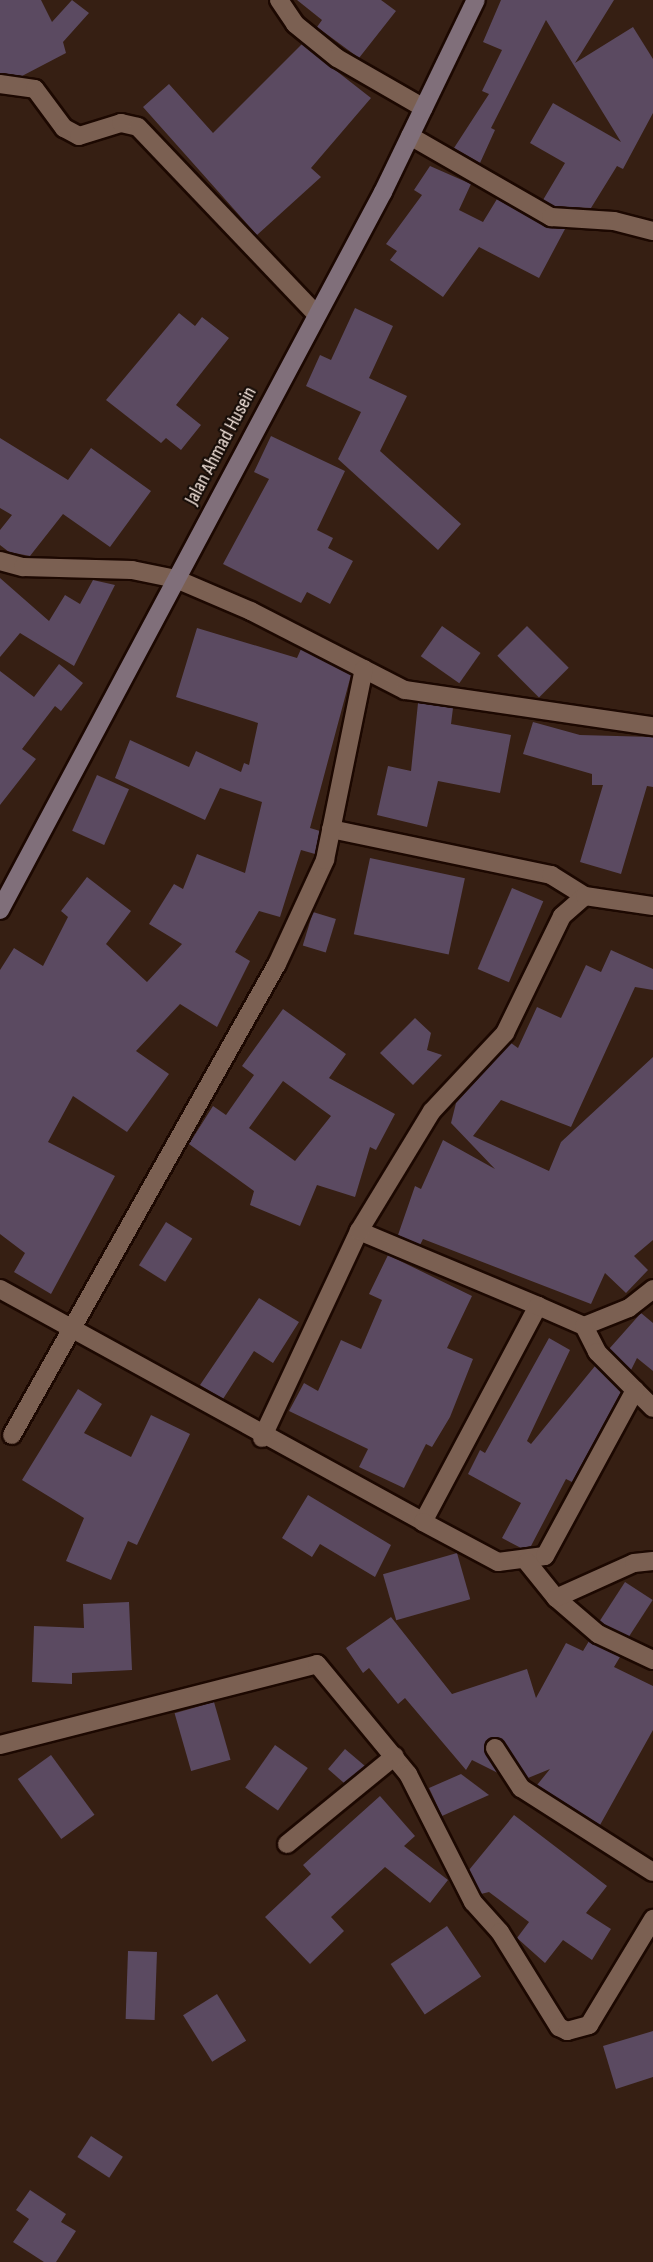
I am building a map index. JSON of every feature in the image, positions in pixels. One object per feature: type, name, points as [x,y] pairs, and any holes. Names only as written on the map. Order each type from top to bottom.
[{"type":"main road","name":"Jalan Ahmad Husein","points":[[0,910],[410,136],[477,0]]},
{"type":"street","points":[[279,0],[295,24],[337,58],[424,108]]},
{"type":"street","points":[[0,84],[35,89],[64,128],[79,136],[121,123],[138,128],[316,314]]},
{"type":"street","points":[[410,136],[551,217],[614,221],[653,231]]},
{"type":"street","points":[[0,561],[23,567],[132,570],[176,579],[405,690],[653,726]]},
{"type":"street","points":[[12,1435],[276,964],[325,860],[364,669]]},
{"type":"street","points":[[331,829],[551,875],[585,896],[653,906]]},
{"type":"street","points":[[262,1438],[359,1231],[432,1111],[505,1033],[561,916],[585,896]]},
{"type":"street","points":[[359,1231],[584,1326],[597,1352],[653,1408]]},
{"type":"street","points":[[0,1289],[262,1438],[498,1562],[527,1562],[544,1556],[635,1390]]},
{"type":"street","points":[[584,1326],[629,1308],[653,1289]]},
{"type":"street","points":[[423,1522],[538,1306]]},
{"type":"street","points":[[556,1598],[634,1563],[653,1561]]},
{"type":"street","points":[[527,1562],[556,1598],[598,1634],[653,1660]]},
{"type":"street","points":[[0,1745],[317,1664],[395,1756],[473,1902],[500,1932],[559,2026],[567,2031],[589,2025],[653,1919]]},
{"type":"street","points":[[495,1748],[521,1788],[653,1872]]},
{"type":"street","points":[[287,1844],[395,1756]]},
{"type":"building","points":[[0,0],[41,0],[52,22],[72,0],[89,13],[63,42],[66,53],[22,76],[0,73]]},
{"type":"building","points":[[297,0],[381,0],[396,11],[359,58],[317,27],[322,20]]},
{"type":"building","points":[[501,0],[614,0],[575,63],[633,27],[653,59],[653,113],[623,169],[617,166],[591,208],[554,206],[543,200],[565,163],[530,143],[553,103],[621,142],[546,20],[491,128],[495,130],[480,163],[454,148],[489,94],[482,91],[502,50],[483,42]]},
{"type":"building","points":[[302,44],[371,98],[311,168],[321,177],[257,235],[143,107],[169,84],[213,133]]},
{"type":"building","points":[[430,166],[471,184],[459,210],[483,222],[497,199],[546,227],[565,229],[539,278],[479,247],[443,297],[390,260],[397,251],[386,244],[422,195],[414,190]]},
{"type":"building","points":[[355,308],[393,326],[369,378],[407,396],[380,451],[461,524],[438,550],[338,459],[361,412],[306,386],[320,355],[331,360]]},
{"type":"building","points":[[179,313],[195,326],[202,317],[229,338],[176,405],[201,425],[181,450],[166,438],[161,443],[106,400]]},
{"type":"building","points":[[271,436],[345,471],[317,530],[333,538],[328,548],[353,561],[330,604],[307,592],[301,603],[223,564],[269,479],[254,472]]},
{"type":"building","points":[[0,438],[68,480],[91,448],[151,491],[110,547],[63,514],[30,556],[9,552],[0,545],[0,530],[12,515],[0,508]]},
{"type":"building","points":[[0,578],[49,621],[65,595],[80,604],[93,580],[115,585],[74,666],[20,633],[0,657]]},
{"type":"building","points":[[442,626],[481,653],[459,683],[421,656]]},
{"type":"building","points":[[527,626],[569,668],[539,697],[497,656]]},
{"type":"building","points":[[197,628],[297,658],[301,649],[351,675],[310,828],[320,831],[315,854],[301,850],[280,917],[259,911],[235,952],[250,961],[217,1027],[180,1004],[136,1051],[169,1074],[127,1132],[73,1096],[48,1142],[115,1176],[51,1294],[14,1272],[25,1253],[0,1234],[0,970],[14,948],[43,966],[68,917],[61,911],[87,877],[131,911],[106,944],[147,982],[182,944],[149,924],[174,884],[183,889],[197,854],[245,873],[262,802],[220,788],[205,820],[115,778],[130,740],[189,767],[196,751],[241,772],[244,763],[249,765],[258,723],[176,697]]},
{"type":"building","points":[[59,664],[83,683],[61,711],[55,706],[22,749],[36,759],[0,805],[0,671],[34,697]]},
{"type":"building","points":[[418,703],[453,708],[451,724],[511,735],[500,793],[438,781],[427,827],[377,815],[388,766],[411,771]]},
{"type":"building","points":[[533,722],[580,735],[653,737],[653,787],[647,786],[621,874],[580,862],[603,785],[592,785],[592,774],[523,754]]},
{"type":"building","points":[[97,775],[129,789],[104,845],[72,831]]},
{"type":"building","points":[[370,858],[465,878],[449,954],[354,934]]},
{"type":"building","points":[[512,888],[543,901],[509,982],[478,969]]},
{"type":"building","points":[[313,912],[336,919],[326,952],[303,945]]},
{"type":"building","points":[[611,950],[653,969],[653,990],[635,987],[571,1127],[501,1100],[473,1136],[549,1171],[561,1142],[653,1057],[653,1240],[634,1256],[648,1270],[626,1293],[605,1273],[591,1304],[423,1239],[420,1245],[398,1235],[415,1186],[421,1189],[443,1140],[495,1169],[451,1123],[456,1103],[511,1043],[518,1048],[537,1007],[561,1018],[586,965],[601,972]]},
{"type":"building","points":[[283,1009],[346,1054],[329,1078],[395,1114],[376,1150],[370,1147],[355,1197],[317,1185],[300,1226],[250,1205],[254,1191],[189,1144],[213,1106],[226,1115],[254,1075],[242,1066]],"holes":[[[283,1081],[331,1116],[295,1161],[249,1128]]]},
{"type":"building","points":[[415,1018],[431,1033],[427,1050],[442,1055],[413,1085],[380,1053]]},
{"type":"building","points":[[166,1222],[192,1238],[165,1282],[139,1265]]},
{"type":"building","points":[[388,1255],[472,1296],[447,1348],[473,1359],[450,1417],[432,1447],[426,1444],[404,1488],[359,1467],[368,1449],[289,1411],[304,1383],[318,1391],[341,1340],[361,1349],[382,1300],[369,1294]]},
{"type":"building","points":[[259,1298],[299,1322],[273,1363],[254,1351],[223,1399],[200,1385]]},
{"type":"building","points":[[641,1313],[653,1323],[653,1371],[637,1358],[631,1370],[609,1349]]},
{"type":"building","points":[[549,1338],[570,1350],[527,1441],[531,1444],[595,1366],[621,1392],[572,1482],[566,1479],[531,1546],[521,1548],[502,1538],[521,1503],[468,1474],[480,1450],[485,1453]]},
{"type":"building","points":[[78,1389],[102,1404],[84,1433],[131,1457],[151,1415],[190,1434],[137,1545],[128,1541],[111,1580],[66,1561],[84,1518],[22,1480]]},
{"type":"building","points":[[308,1495],[391,1545],[375,1577],[320,1544],[312,1557],[282,1538]]},
{"type":"building","points":[[457,1553],[470,1599],[396,1620],[383,1574]]},
{"type":"building","points":[[625,1582],[653,1600],[627,1639],[599,1621]]},
{"type":"building","points":[[129,1602],[132,1670],[72,1673],[72,1684],[32,1682],[34,1626],[84,1628],[83,1604]]},
{"type":"building","points":[[391,1617],[452,1694],[527,1669],[536,1698],[566,1643],[583,1651],[589,1641],[620,1657],[614,1667],[653,1686],[653,1730],[600,1825],[537,1785],[550,1769],[528,1778],[500,1738],[488,1739],[484,1748],[498,1773],[472,1760],[466,1770],[405,1698],[398,1704],[369,1668],[363,1673],[346,1648]]},
{"type":"building","points":[[214,1702],[231,1760],[191,1771],[175,1713]]},
{"type":"building","points":[[275,1745],[308,1768],[278,1811],[245,1788]]},
{"type":"building","points":[[345,1749],[365,1766],[344,1783],[328,1769]]},
{"type":"building","points":[[51,1755],[94,1815],[61,1839],[18,1779]]},
{"type":"building","points":[[461,1774],[489,1795],[442,1816],[429,1788]]},
{"type":"building","points":[[380,1796],[415,1836],[404,1846],[448,1880],[430,1903],[385,1867],[331,1917],[344,1931],[310,1964],[265,1917],[311,1874],[303,1865]]},
{"type":"building","points":[[514,1815],[607,1886],[586,1913],[611,1929],[592,1960],[563,1940],[545,1963],[517,1938],[529,1922],[489,1892],[481,1894],[469,1870]]},
{"type":"building","points":[[447,1926],[481,1977],[425,2015],[391,1964]]},
{"type":"building","points":[[128,1951],[157,1952],[155,2020],[126,2019]]},
{"type":"building","points":[[217,1994],[246,2041],[212,2062],[183,2015]]},
{"type":"building","points":[[653,2031],[653,2077],[616,2089],[603,2046]]},
{"type":"building","points":[[91,2136],[123,2157],[109,2178],[77,2157]]},
{"type":"building","points":[[30,2190],[66,2214],[61,2222],[76,2231],[56,2262],[44,2262],[13,2242],[29,2219],[16,2210]]}]
